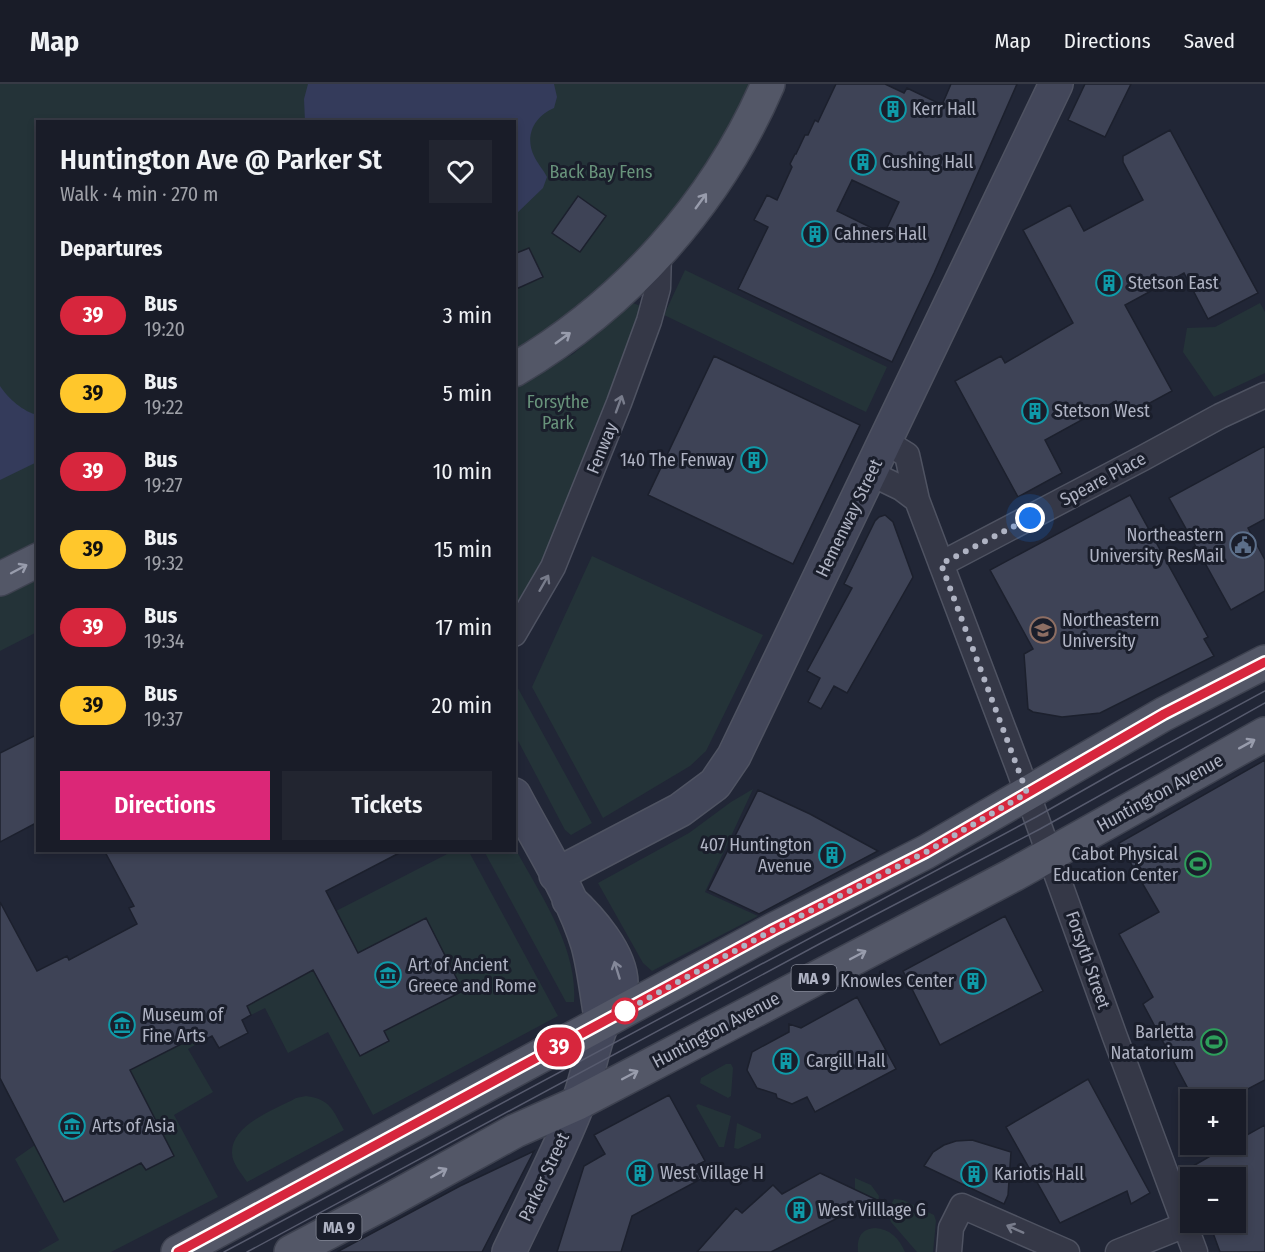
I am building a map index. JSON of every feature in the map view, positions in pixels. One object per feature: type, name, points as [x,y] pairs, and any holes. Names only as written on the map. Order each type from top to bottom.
[{"type":"main road","points":[[516,369],[591,317],[659,252],[696,208],[730,159],[768,84]]},
{"type":"main road","name":"Hemenway Street","points":[[563,888],[715,784],[734,756],[1056,84]]},
{"type":"main road","points":[[0,579],[36,561]]},
{"type":"main road","points":[[178,1252],[773,930],[926,852],[1164,714],[1265,662]]},
{"type":"main road","name":"Huntington Avenue","points":[[291,1252],[515,1131],[578,1103],[1050,855],[1265,734]]},
{"type":"main road","name":"Parker Street","points":[[509,1252],[578,1103],[602,1023],[620,992],[621,983],[619,973],[600,934],[563,888],[516,799]]},
{"type":"street","name":"Fenway","points":[[516,631],[553,567],[608,434],[649,321],[658,288],[659,252]]},
{"type":"street","name":"Speare Place","points":[[941,564],[1220,416],[1265,395]]},
{"type":"street","name":"Forsyth Street","points":[[886,442],[906,455],[917,500],[1180,1212]]},
{"type":"street","points":[[870,473],[901,488],[917,500]]},
{"type":"street","points":[[949,1252],[951,1228],[962,1206],[1067,1252]]},
{"type":"street","points":[[1118,1252],[1180,1227]]},
{"type":"street","name":"Forsyth Street","points":[[1188,1233],[1195,1252]]},
{"type":"green space","name":"Back Bay Fens","points":[[0,84],[755,84],[724,149],[621,277],[516,355],[516,120],[36,120],[36,546],[0,565]]},
{"type":"green space","points":[[685,270],[887,367],[866,412],[664,315]]},
{"type":"green space","name":"Forsythe Park","points":[[633,303],[643,307],[555,542],[516,606],[516,386],[573,354]]},
{"type":"green space","points":[[1260,303],[1265,312],[1265,373],[1214,397],[1183,352],[1187,328],[1215,327]]},
{"type":"green space","points":[[592,556],[763,635],[706,751],[690,766],[603,818],[532,687]]},
{"type":"green space","points":[[36,575],[36,633],[0,651],[0,594]]},
{"type":"green space","points":[[516,685],[592,823],[571,835],[565,830],[516,737]]},
{"type":"green space","points":[[753,789],[705,892],[758,916],[652,971],[643,963],[598,883],[689,833]]},
{"type":"green space","points":[[516,850],[546,903],[564,941],[570,961],[574,982],[574,1002],[566,1002],[485,852],[516,852]]},
{"type":"green space","points":[[451,852],[469,852],[558,1016],[373,1115],[328,1032],[288,1053],[265,1008],[251,1015],[247,1006],[313,970],[360,1056],[388,1041],[384,1031],[463,991],[426,918],[358,953],[336,911]]},
{"type":"green space","points":[[199,1035],[202,1041],[188,1049],[213,1092],[174,1115],[218,1197],[111,1252],[38,1252],[59,1240],[15,1159],[35,1145],[64,1202],[141,1163],[146,1170],[173,1156],[130,1070]]},
{"type":"green space","points":[[726,1064],[731,1064],[733,1068],[731,1096],[728,1098],[700,1083],[701,1078]]},
{"type":"green space","points":[[306,1096],[326,1103],[344,1130],[247,1182],[232,1157],[234,1143],[239,1134],[246,1126],[266,1113],[296,1098]]},
{"type":"green space","points":[[698,1104],[731,1116],[724,1147],[719,1147],[696,1106]]},
{"type":"green space","points":[[737,1123],[761,1134],[761,1138],[738,1149],[734,1148]]},
{"type":"green space","points":[[855,1178],[871,1185],[879,1196],[877,1211],[866,1218],[859,1207],[874,1199],[855,1190]]},
{"type":"green space","points":[[894,1199],[903,1200],[934,1215],[936,1221],[933,1252],[917,1252],[891,1222],[887,1212]]},
{"type":"green space","points":[[875,1228],[893,1235],[905,1252],[858,1252],[860,1236],[866,1230]]},
{"type":"water","points":[[308,84],[554,84],[557,97],[554,108],[547,111],[537,121],[530,141],[534,156],[547,177],[543,188],[516,214],[516,120],[305,120],[304,99]]},
{"type":"water","points":[[0,386],[16,404],[36,414],[36,462],[0,480]]},
{"type":"building","points":[[836,84],[885,84],[904,93],[907,88],[942,105],[951,84],[1017,84],[934,273],[892,362],[738,289],[768,227],[754,220],[767,195],[777,200],[792,167],[790,164],[795,154],[815,120],[818,122]],"holes":[[[852,180],[899,202],[884,234],[837,211]]]},
{"type":"building","points":[[1085,84],[1131,84],[1105,137],[1068,120]]},
{"type":"building","name":"Stetson East","points":[[1170,130],[1258,293],[1208,319],[1184,273],[1125,305],[1172,391],[1124,417],[1116,401],[1045,440],[1062,473],[1018,497],[955,381],[1001,356],[1005,363],[1073,323],[1023,230],[1070,205],[1084,231],[1143,200],[1123,162],[1123,156]]},
{"type":"building","points":[[578,196],[606,216],[580,252],[552,233]]},
{"type":"building","points":[[529,248],[543,277],[516,289],[516,253]]},
{"type":"building","name":"140 The Fenway","points":[[714,356],[860,425],[793,564],[648,495]]},
{"type":"building","points":[[1265,446],[1265,519],[1248,528],[1265,560],[1265,591],[1231,610],[1169,498]]},
{"type":"building","points":[[1130,495],[1208,637],[1204,639],[1214,656],[1100,713],[1062,717],[1033,712],[1028,709],[1024,654],[1033,649],[990,570]]},
{"type":"building","points":[[885,515],[893,522],[913,577],[847,693],[834,686],[821,709],[808,702],[820,678],[807,671],[852,588],[844,584],[875,521]]},
{"type":"building","points":[[36,735],[36,823],[0,842],[0,753]]},
{"type":"building","points":[[1265,760],[1265,1080],[1246,1090],[1188,1089],[1143,1004],[1153,997],[1119,934],[1159,912],[1119,843]]},
{"type":"building","name":"407 Huntington Avenue","points":[[758,790],[810,814],[878,851],[759,914],[708,890]]},
{"type":"building","name":"Museum of Fine Arts","points":[[105,852],[401,852],[326,891],[358,953],[426,918],[463,991],[384,1031],[389,1041],[360,1056],[313,970],[247,1006],[251,1015],[242,1020],[248,1033],[219,1048],[212,1036],[202,1041],[199,1035],[130,1070],[174,1156],[146,1170],[141,1163],[64,1202],[0,1078],[0,902],[37,971],[67,956],[69,960],[137,924],[129,908],[134,906]]},
{"type":"building","name":"Knowles Center","points":[[1005,916],[1043,991],[940,1045],[903,971]]},
{"type":"building","points":[[857,997],[896,1069],[815,1112],[807,1097],[792,1104],[777,1098],[776,1094],[757,1088],[747,1070],[752,1052],[789,1032],[789,1024],[801,1028]]},
{"type":"building","points":[[1088,1079],[1150,1193],[1131,1204],[1127,1191],[1060,1223],[1006,1127]]},
{"type":"building","name":"West Village H","points":[[669,1095],[705,1161],[695,1166],[701,1179],[632,1216],[621,1252],[557,1252],[584,1166],[605,1154],[594,1135]]},
{"type":"building","points":[[1265,1125],[1265,1252],[1220,1252],[1213,1233],[1246,1233],[1246,1167],[1191,1167],[1212,1155],[1246,1155],[1246,1135]]},
{"type":"building","name":"Kariotis Hall","points":[[972,1140],[1011,1152],[1008,1195],[1004,1204],[924,1166],[933,1152],[944,1145],[956,1141]]},
{"type":"building","points":[[534,1151],[482,1252],[337,1252],[460,1186]]},
{"type":"building","name":"West Villlage G","points":[[820,1173],[875,1199],[771,1252],[697,1252],[736,1208],[742,1213],[773,1185],[782,1194]]},
{"type":"tram line","points":[[224,1252],[1036,817],[1265,691]]},
{"type":"tram line","points":[[247,1252],[823,942],[1040,829],[1265,703]]},
{"type":"bus line","name":"39","points":[[178,1252],[773,930],[926,852],[1164,714],[1265,662]]},
{"type":"place","name":"Kerr Hall","points":[[893,109]]},
{"type":"place","name":"Cushing Hall","points":[[863,162]]},
{"type":"place","name":"Cahners Hall","points":[[815,234]]},
{"type":"place","name":"Stetson East","points":[[1109,283]]},
{"type":"place","name":"Stetson West","points":[[1035,411]]},
{"type":"place","name":"140 The Fenway","points":[[754,460]]},
{"type":"place","name":"Northeastern University ResMail","points":[[1243,545]]},
{"type":"place","name":"Northeastern University","points":[[1043,630]]},
{"type":"place","name":"407 Huntington Avenue","points":[[832,855]]},
{"type":"place","name":"Cabot Physical Education Center","points":[[1198,864]]},
{"type":"place","name":"Art of Ancient Greece and Rome","points":[[388,975]]},
{"type":"place","name":"Knowles Center","points":[[973,981]]},
{"type":"place","name":"Museum of Fine Arts","points":[[122,1025]]},
{"type":"place","name":"Barletta Natatorium","points":[[1214,1042]]},
{"type":"place","name":"Cargill Hall","points":[[786,1061]]},
{"type":"place","name":"Arts of Asia","points":[[72,1126]]},
{"type":"place","name":"West Village H","points":[[640,1173]]},
{"type":"place","name":"Kariotis Hall","points":[[974,1174]]},
{"type":"place","name":"West Villlage G","points":[[799,1210]]},
{"type":"route","points":[[625,1011],[623,1012],[773,930],[926,852],[1027,793],[941,564],[1030,518]]}]
